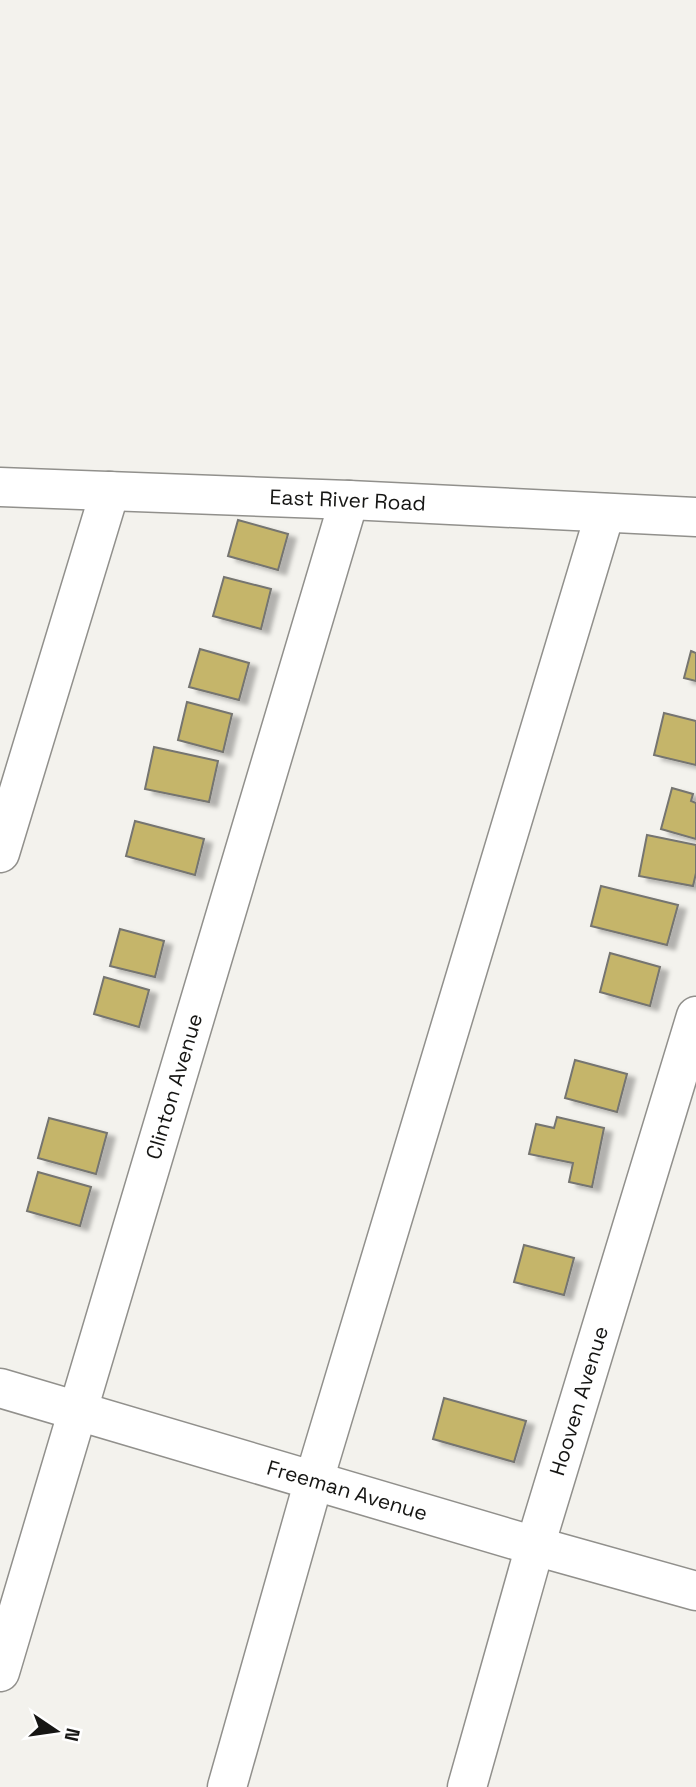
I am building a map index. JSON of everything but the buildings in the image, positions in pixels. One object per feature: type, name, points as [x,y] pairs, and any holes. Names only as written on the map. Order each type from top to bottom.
[{"type":"street","name":"East River Road","points":[[0,487],[696,517]]},
{"type":"street","points":[[0,853],[110,491]]},
{"type":"street","name":"Clinton Avenue","points":[[0,1672],[349,500]]},
{"type":"street","points":[[227,1787],[314,1480],[605,513]]},
{"type":"street","name":"Hooven Avenue","points":[[467,1787],[535,1546],[696,1016]]},
{"type":"street","name":"Freeman Avenue","points":[[0,1388],[696,1591]]}]
